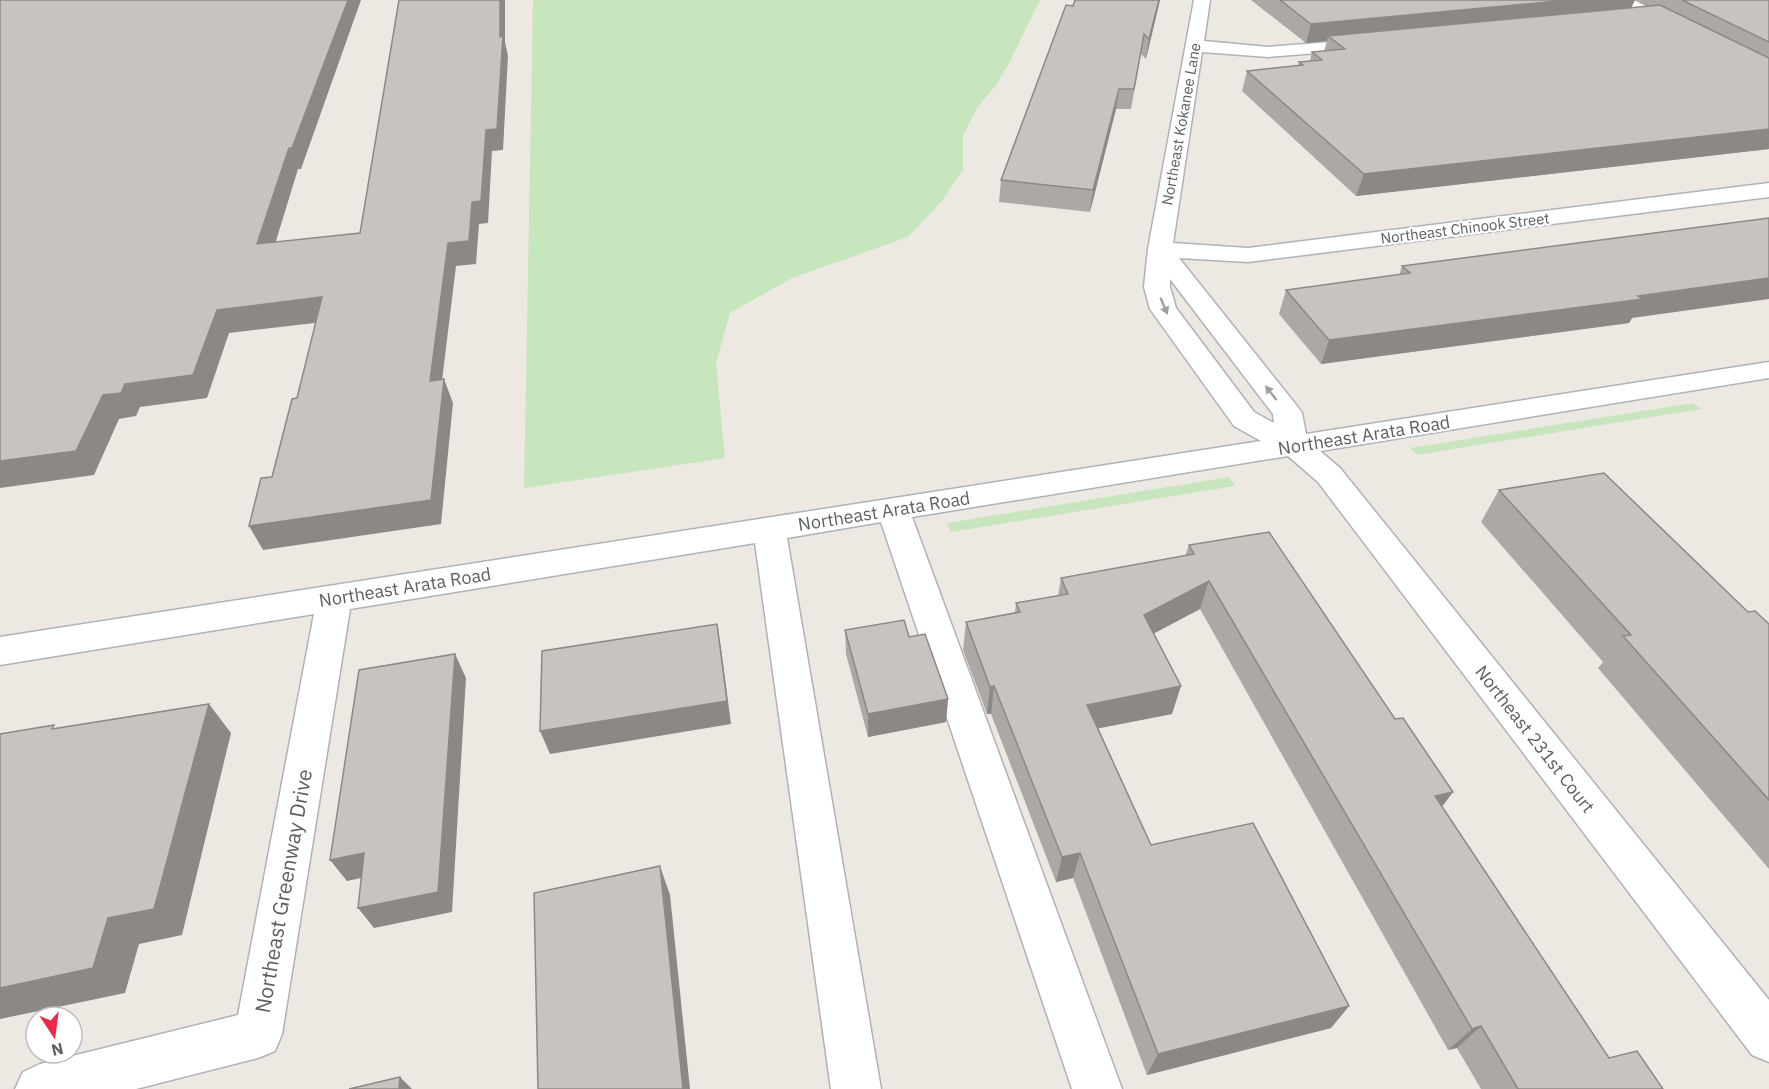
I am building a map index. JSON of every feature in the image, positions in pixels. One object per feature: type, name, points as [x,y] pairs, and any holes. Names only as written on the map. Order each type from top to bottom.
[{"type":"street","name":"Northeast Kokanee Lane","points":[[1202,0],[1160,249],[1157,287],[1163,309],[1245,419],[1294,446]]},
{"type":"street","points":[[1621,0],[1696,38]]},
{"type":"street","points":[[1619,20],[1654,17]]},
{"type":"street","points":[[1194,46],[1268,52],[1381,43]]},
{"type":"street","name":"Northeast Chinook Street","points":[[1160,249],[1248,255],[1769,190]]},
{"type":"street","points":[[1160,249],[1287,413],[1294,446]]},
{"type":"street","name":"Northeast Arata Road","points":[[0,651],[1769,370]]},
{"type":"street","name":"Northeast 231st Court","points":[[1294,446],[1329,475],[1769,1038]]},
{"type":"street","points":[[893,510],[1097,1089]]},
{"type":"street","points":[[769,529],[856,1089]]},
{"type":"street","name":"Northeast Greenway Drive","points":[[40,1089],[258,1034],[334,598]]},
{"type":"green space","points":[[533,0],[1040,0],[997,84],[977,108],[963,136],[963,170],[942,201],[908,237],[792,278],[730,313],[716,363],[725,458],[524,488]]},
{"type":"green space","points":[[1693,403],[1701,409],[1417,455],[1410,448]]},
{"type":"green space","points":[[1229,477],[1235,486],[951,532],[947,523]]},
{"type":"building","points":[[0,0],[348,0],[292,148],[289,148],[257,244],[360,233],[399,0],[500,0],[500,37],[503,36],[497,129],[486,130],[481,201],[472,202],[469,241],[448,243],[430,381],[444,379],[431,500],[249,526],[261,478],[272,477],[292,399],[297,398],[322,297],[217,310],[193,375],[125,384],[121,393],[103,395],[76,451],[0,461]]},
{"type":"building","points":[[1075,0],[1159,0],[1149,39],[1144,34],[1134,89],[1119,89],[1093,190],[1001,180],[1066,5],[1073,6]]},
{"type":"building","points":[[1280,0],[1569,0],[1311,24]]},
{"type":"building","points":[[1682,0],[1769,0],[1769,42]]},
{"type":"building","points":[[1660,5],[1769,58],[1769,129],[1364,174],[1247,71],[1303,65],[1299,62],[1322,60],[1312,52],[1345,49],[1328,36]]},
{"type":"building","points":[[1769,218],[1769,278],[1638,296],[1643,299],[1329,340],[1286,290],[1410,273],[1402,266]]},
{"type":"building","points":[[1604,473],[1748,612],[1755,611],[1769,624],[1769,800],[1623,636],[1631,635],[1499,490]]},
{"type":"building","points":[[1269,532],[1395,719],[1403,718],[1453,792],[1435,796],[1609,1058],[1637,1051],[1663,1089],[1518,1089],[1481,1026],[1472,1029],[1209,581],[1144,615],[1181,686],[1087,705],[1151,845],[1253,823],[1349,1006],[1158,1054],[1080,853],[1062,857],[994,686],[990,687],[966,622],[1020,612],[1016,603],[1068,594],[1061,578],[1194,554],[1189,545]]},
{"type":"building","points":[[904,620],[909,637],[925,634],[948,699],[868,714],[845,630]]},
{"type":"building","points":[[717,624],[727,701],[540,731],[542,651]]},
{"type":"building","points":[[455,654],[438,892],[358,908],[364,853],[330,860],[359,670]]},
{"type":"building","points":[[209,704],[154,909],[108,918],[93,968],[0,988],[0,734],[54,725],[52,729]]},
{"type":"building","points":[[660,866],[683,1089],[538,1089],[534,893]]},
{"type":"building","points":[[400,1077],[399,1089],[349,1089]]}]
